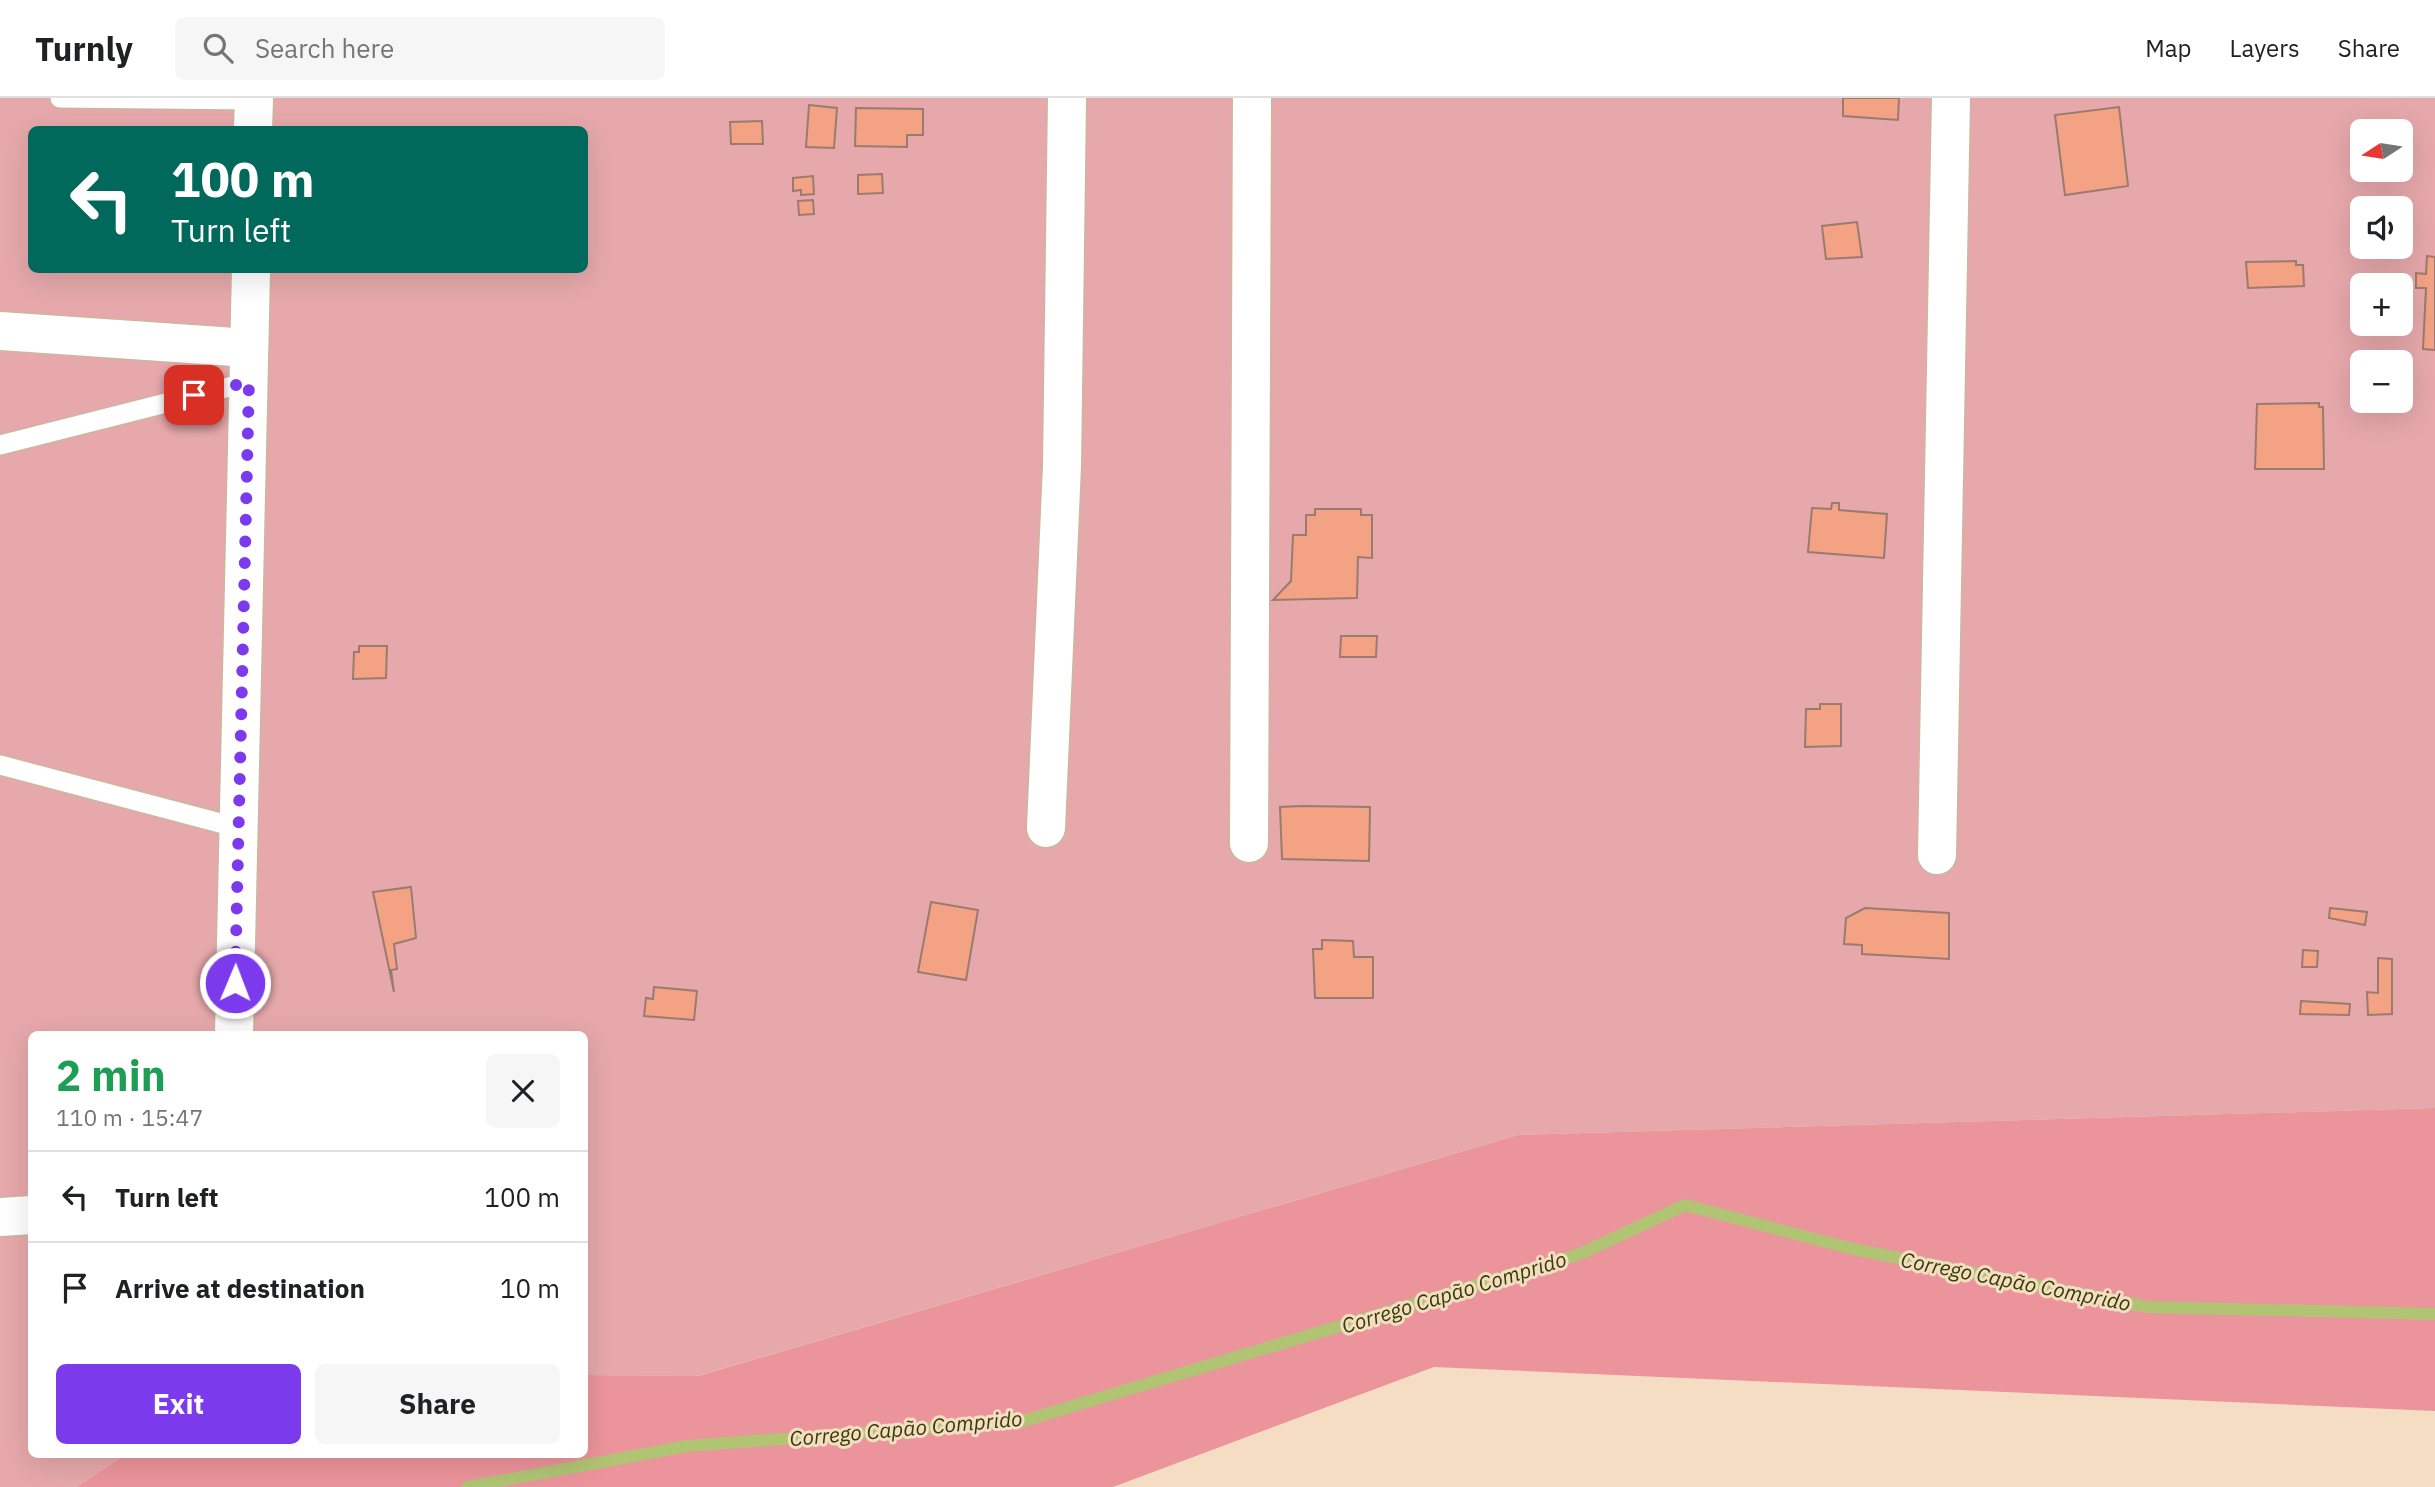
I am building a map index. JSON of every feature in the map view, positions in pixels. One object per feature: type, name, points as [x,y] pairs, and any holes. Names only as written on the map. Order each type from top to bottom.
[{"type":"street","points":[[1046,828],[1062,466],[1067,98]]},
{"type":"street","points":[[1249,843],[1252,98]]},
{"type":"street","points":[[1937,855],[1951,98]]},
{"type":"street","points":[[234,1031],[251,273]]},
{"type":"street","points":[[0,331],[249,365]]},
{"type":"street","points":[[0,1217],[28,1215]]},
{"type":"lane","points":[[60,98],[254,109]]},
{"type":"lane","points":[[0,445],[249,365]]},
{"type":"lane","points":[[0,765],[239,828]]},
{"type":"shaded area","points":[[0,98],[2435,98],[2435,1108],[1518,1135],[697,1376],[588,1375],[588,1031],[28,1031],[28,1458],[120,1458],[77,1487],[0,1487]]},
{"type":"shaded area","points":[[2435,1108],[2435,1411],[1434,1367],[1113,1487],[77,1487],[120,1458],[588,1458],[588,1375],[698,1376],[1518,1135]]},
{"type":"building","points":[[1843,98],[1899,98],[1898,120],[1843,116]]},
{"type":"building","points":[[809,105],[837,108],[834,148],[806,147]]},
{"type":"building","points":[[2119,107],[2128,186],[2065,195],[2055,115]]},
{"type":"building","points":[[856,108],[923,109],[923,135],[907,135],[907,147],[855,146]]},
{"type":"building","points":[[762,121],[763,144],[731,144],[730,122]]},
{"type":"building","points":[[882,174],[883,193],[858,194],[858,175]]},
{"type":"building","points":[[813,176],[814,194],[801,195],[801,190],[793,191],[793,178]]},
{"type":"building","points":[[813,200],[814,214],[799,215],[798,201]]},
{"type":"building","points":[[1857,222],[1862,257],[1826,259],[1822,226]]},
{"type":"building","points":[[2427,256],[2435,257],[2435,350],[2423,349],[2426,288],[2416,288],[2416,273],[2426,274]]},
{"type":"building","points":[[2296,261],[2296,265],[2303,265],[2304,286],[2248,288],[2246,262]]},
{"type":"building","points":[[2319,403],[2319,407],[2323,407],[2324,469],[2255,469],[2257,404]]},
{"type":"building","points":[[1832,503],[1839,503],[1839,510],[1887,514],[1884,558],[1808,552],[1812,508],[1831,509]]},
{"type":"building","points":[[1315,509],[1361,509],[1361,515],[1372,515],[1372,558],[1358,557],[1357,598],[1273,600],[1291,581],[1293,535],[1306,535],[1306,515],[1315,515]]},
{"type":"building","points":[[1341,636],[1377,636],[1376,657],[1340,657]]},
{"type":"building","points":[[359,646],[387,646],[386,678],[353,679],[354,652],[359,652]]},
{"type":"building","points":[[1820,704],[1841,704],[1841,746],[1805,747],[1806,709],[1820,709]]},
{"type":"building","points":[[1280,807],[1370,807],[1369,861],[1282,859]]},
{"type":"building","points":[[411,887],[416,938],[394,944],[397,969],[391,970],[394,992],[373,892]]},
{"type":"building","points":[[931,902],[978,910],[966,980],[918,972]]},
{"type":"building","points":[[1865,908],[1949,913],[1949,959],[1862,954],[1862,945],[1844,944],[1846,918]]},
{"type":"building","points":[[2330,908],[2367,912],[2365,925],[2329,918]]},
{"type":"building","points":[[1322,940],[1353,941],[1354,957],[1373,957],[1373,998],[1315,998],[1313,949],[1322,949]]},
{"type":"building","points":[[2303,950],[2318,951],[2317,967],[2302,967]]},
{"type":"building","points":[[2378,958],[2392,959],[2392,1014],[2368,1015],[2367,992],[2378,993]]},
{"type":"building","points":[[654,987],[697,991],[694,1020],[644,1016],[646,998],[653,999]]},
{"type":"building","points":[[2301,1001],[2350,1004],[2349,1015],[2300,1014]]},
{"type":"waterway","name":"Corrego Capão Comprido","points":[[468,1487],[687,1446],[1023,1421],[1580,1254],[1685,1205],[1853,1249],[2148,1307],[2435,1314]]},
{"type":"route","points":[[194,395],[249,382],[235,983]]}]
